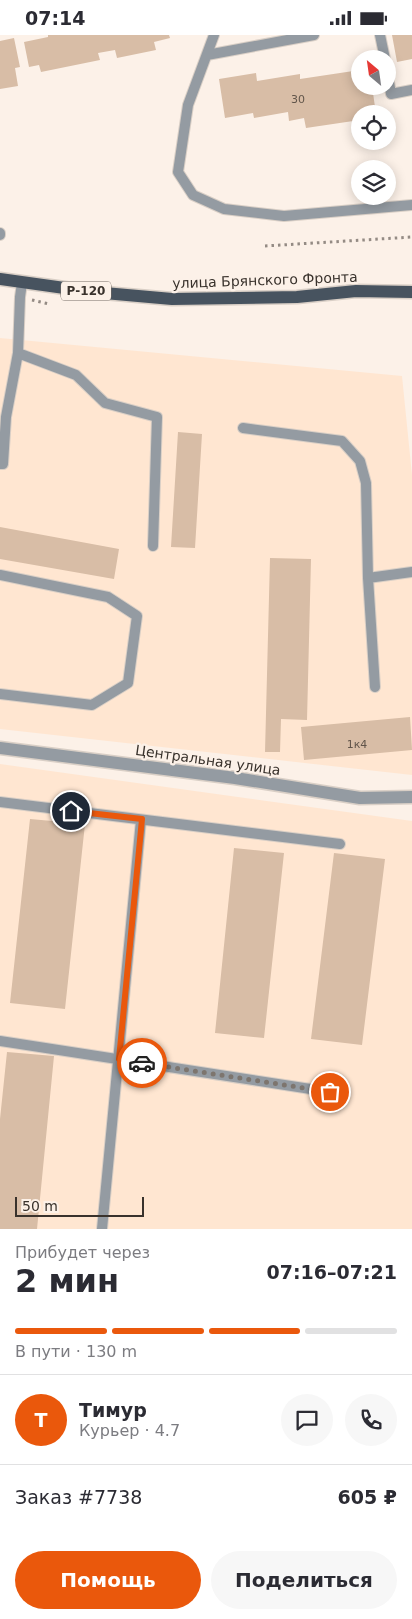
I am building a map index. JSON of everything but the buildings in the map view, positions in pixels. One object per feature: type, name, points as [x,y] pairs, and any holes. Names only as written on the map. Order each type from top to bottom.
[{"type":"main road","name":"улица Брянского Фронта","points":[[0,279],[93,292],[172,299],[297,297],[356,291],[412,292]]},
{"type":"street","name":"Центральная улица","points":[[0,747],[235,778],[360,798],[412,797]]},
{"type":"lane","points":[[214,35],[188,105],[178,171],[193,195],[224,209],[284,216],[412,205]]},
{"type":"lane","points":[[207,55],[314,35]]},
{"type":"lane","points":[[380,35],[382,50]]},
{"type":"lane","points":[[396,93],[412,90]]},
{"type":"lane","points":[[0,463],[3,464],[3,417],[18,353],[22,283]]},
{"type":"lane","points":[[18,353],[76,375],[106,403],[157,417],[153,546]]},
{"type":"lane","points":[[243,428],[342,441],[360,461],[366,483],[368,578],[375,687]]},
{"type":"lane","points":[[368,578],[412,572]]},
{"type":"lane","points":[[0,575],[108,597],[137,616],[128,683],[92,705],[0,694]]},
{"type":"lane","points":[[0,802],[340,845]]},
{"type":"lane","points":[[102,1229],[142,819]]},
{"type":"lane","points":[[0,1041],[330,1092]]},
{"type":"path","points":[[265,246],[412,237]]},
{"type":"shaded area","points":[[0,338],[402,376],[412,475],[412,775],[0,729]]},
{"type":"shaded area","points":[[0,764],[412,821],[412,1229],[0,1229]]},
{"type":"way so far","points":[[142,1063],[330,1092]]},
{"type":"route","points":[[71,811],[142,819],[119,1059],[142,1063]]}]
